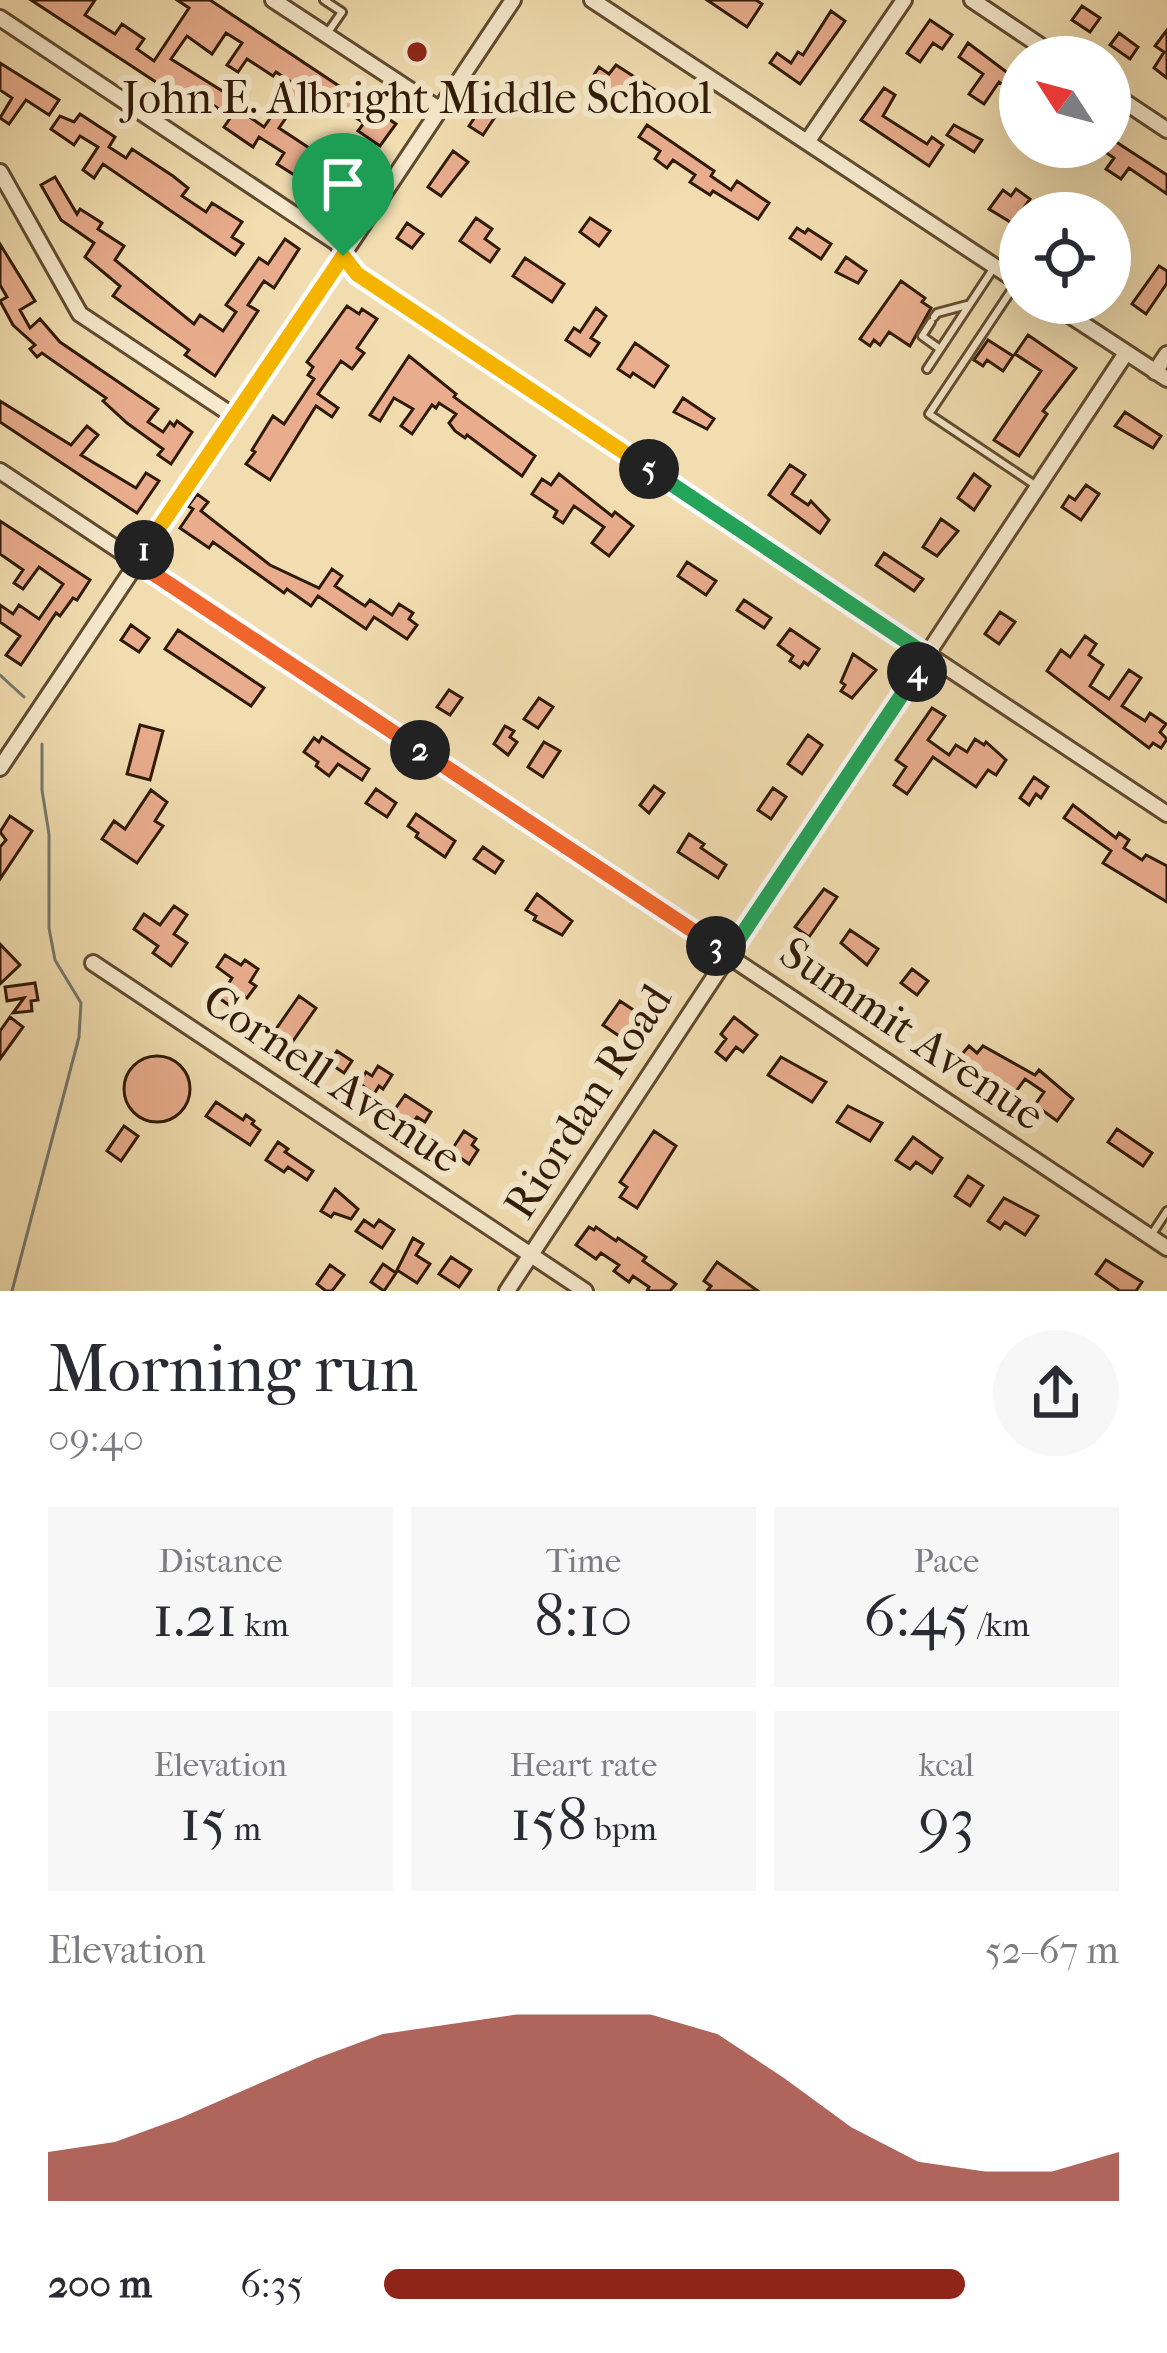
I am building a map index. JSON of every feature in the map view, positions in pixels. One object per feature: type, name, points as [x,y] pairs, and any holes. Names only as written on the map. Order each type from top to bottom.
[{"type":"street","points":[[2,762],[513,0]]},
{"type":"street","points":[[592,0],[999,269]]},
{"type":"street","points":[[807,142],[904,0]]},
{"type":"street","points":[[972,0],[1026,36]]},
{"type":"street","points":[[281,2],[440,109]]},
{"type":"street","points":[[0,18],[337,242],[357,274],[1167,814]]},
{"type":"street","points":[[1131,106],[1167,130]]},
{"type":"street","points":[[2,175],[80,314],[235,417]]},
{"type":"street","points":[[1083,324],[1161,376],[1167,354]]},
{"type":"street","name":"Riordan Road","points":[[507,1291],[1126,352]]},
{"type":"street","name":"Summit Avenue","points":[[0,471],[1167,1248]]},
{"type":"street","name":"Cornell Avenue","points":[[93,963],[585,1291]]},
{"type":"lane","points":[[324,0],[342,12],[326,35]]},
{"type":"lane","points":[[927,369],[995,266]]},
{"type":"lane","points":[[940,349],[922,336],[932,320],[970,304]]},
{"type":"lane","points":[[999,311],[929,414],[1038,487]]},
{"type":"lane","points":[[1150,1237],[1167,1210]]},
{"type":"building","points":[[31,0],[95,0],[85,15],[115,34],[122,24],[144,39],[137,49],[154,61],[189,8],[177,0],[210,0],[396,124],[380,146],[358,131],[364,123],[333,103],[326,113],[301,96],[279,128],[347,173],[353,164],[364,171],[341,206],[326,196],[336,182],[317,169],[307,183],[277,164],[284,153],[259,137],[253,147],[224,127],[231,117],[207,101],[200,111]],"holes":[[[226,33],[242,43],[227,65],[238,72],[247,59],[294,84],[264,127],[248,116],[253,110],[171,59],[187,36],[212,54]]]},
{"type":"building","points":[[707,0],[756,0],[762,4],[747,27]]},
{"type":"building","points":[[1082,6],[1100,18],[1090,32],[1072,20]]},
{"type":"building","points":[[831,11],[845,21],[800,84],[770,63],[777,53],[791,63],[798,52],[803,55]]},
{"type":"building","points":[[930,20],[952,35],[942,49],[933,43],[920,62],[907,53]]},
{"type":"building","points":[[1167,30],[1167,78],[1154,68],[1164,52],[1155,46]]},
{"type":"building","points":[[968,43],[999,66],[999,82],[984,104],[969,94],[983,74],[959,57]]},
{"type":"building","points":[[0,63],[59,100],[49,115],[26,100],[9,124],[0,118],[12,98],[0,90]]},
{"type":"building","points":[[616,65],[658,92],[646,109],[615,88],[610,95],[590,81],[599,67],[609,74]]},
{"type":"building","points":[[884,88],[895,95],[883,116],[927,144],[932,137],[943,145],[929,166],[861,120]]},
{"type":"building","points":[[485,102],[499,111],[483,135],[469,126]]},
{"type":"building","points":[[80,114],[115,137],[109,147],[126,158],[132,149],[173,176],[188,188],[182,196],[206,212],[212,203],[242,222],[232,237],[243,244],[235,255],[103,164],[94,178],[83,170],[98,147],[80,136],[74,145],[51,129],[60,116],[74,122]]},
{"type":"building","points":[[647,125],[714,171],[711,176],[731,190],[737,181],[769,203],[758,219],[690,182],[695,175],[673,160],[667,168],[655,159],[660,151],[639,137]]},
{"type":"building","points":[[954,125],[982,140],[974,152],[947,135]]},
{"type":"building","points":[[453,151],[468,162],[441,196],[428,187]]},
{"type":"building","points":[[1131,152],[1167,175],[1167,194],[1129,168]]},
{"type":"building","points":[[1107,168],[1129,168],[1121,179]]},
{"type":"building","points":[[55,177],[77,214],[80,209],[102,223],[98,229],[124,246],[115,260],[194,324],[200,315],[223,331],[236,312],[226,305],[259,258],[268,264],[285,239],[299,249],[274,288],[264,281],[248,305],[258,311],[215,376],[185,355],[189,350],[113,296],[120,286],[85,257],[94,243],[61,220],[41,185]]},
{"type":"building","points":[[999,195],[999,215],[989,209]]},
{"type":"building","points":[[476,218],[492,229],[485,239],[499,249],[490,262],[460,241]]},
{"type":"building","points":[[590,218],[610,231],[599,246],[580,232]]},
{"type":"building","points":[[407,223],[423,234],[412,248],[397,238]]},
{"type":"building","points":[[797,228],[805,233],[808,229],[831,244],[821,259],[790,238]]},
{"type":"building","points":[[0,244],[35,301],[20,310],[30,328],[40,319],[60,342],[158,409],[148,422],[163,432],[177,421],[192,432],[171,464],[158,455],[163,449],[127,423],[103,401],[106,398],[30,349],[35,345],[13,325],[0,301],[7,297],[0,285]]},
{"type":"building","points":[[846,257],[866,271],[858,283],[836,272]]},
{"type":"building","points":[[525,258],[564,284],[552,302],[513,276]]},
{"type":"building","points":[[1159,266],[1167,271],[1167,283],[1146,314],[1132,304]]},
{"type":"building","points":[[901,281],[931,308],[910,346],[889,332],[880,345],[874,340],[870,346],[860,339]]},
{"type":"building","points":[[347,306],[377,319],[357,348],[364,353],[352,369],[341,361],[318,394],[338,408],[332,417],[316,406],[270,480],[246,464],[252,450],[273,416],[284,424],[314,379],[308,375],[313,367],[307,362]]},
{"type":"building","points":[[596,308],[606,316],[591,338],[599,343],[590,356],[566,340],[574,328],[580,332]]},
{"type":"building","points":[[1028,335],[1076,368],[1043,411],[1047,414],[1019,456],[994,440],[1041,371],[1015,354]]},
{"type":"building","points":[[988,340],[1013,356],[1003,371],[987,360],[983,366],[974,360]]},
{"type":"building","points":[[635,343],[668,366],[654,387],[618,369]]},
{"type":"building","points":[[409,356],[454,397],[535,456],[522,476],[455,431],[449,423],[456,414],[439,403],[436,408],[432,405],[412,434],[401,426],[413,409],[394,398],[380,421],[370,415]]},
{"type":"building","points":[[683,398],[714,419],[707,429],[674,412]]},
{"type":"building","points":[[0,401],[71,445],[87,426],[98,435],[81,455],[136,488],[146,473],[159,481],[137,513],[0,422]]},
{"type":"building","points":[[1125,412],[1161,436],[1153,448],[1115,426]]},
{"type":"building","points":[[790,465],[805,475],[792,494],[808,505],[811,501],[829,520],[820,533],[769,495]]},
{"type":"building","points":[[559,474],[612,516],[615,512],[633,526],[609,556],[592,543],[604,527],[574,506],[563,523],[554,517],[557,511],[532,494],[542,479],[551,485]]},
{"type":"building","points":[[974,474],[990,486],[974,510],[958,498]]},
{"type":"building","points":[[1086,485],[1099,494],[1081,520],[1062,507],[1069,496],[1075,500]]},
{"type":"building","points":[[197,494],[208,502],[201,511],[270,565],[319,588],[332,569],[342,576],[335,586],[365,606],[370,600],[392,615],[399,604],[413,613],[409,619],[417,625],[407,639],[374,617],[366,629],[318,596],[311,606],[287,589],[284,593],[213,542],[209,548],[180,528]]},
{"type":"building","points":[[941,519],[958,531],[937,556],[923,547]]},
{"type":"building","points":[[0,521],[90,580],[77,600],[73,598],[60,616],[56,613],[21,665],[6,655],[20,636],[0,622],[0,605],[13,614],[19,605],[39,619],[63,584],[39,567],[23,589],[14,583],[23,570],[0,554]]},
{"type":"building","points":[[884,553],[923,579],[914,591],[876,565]]},
{"type":"building","points":[[687,562],[716,581],[706,595],[678,576]]},
{"type":"building","points":[[744,600],[771,618],[764,628],[737,610]]},
{"type":"building","points":[[1000,612],[1015,622],[999,644],[985,634]]},
{"type":"building","points":[[131,625],[149,638],[139,652],[121,640]]},
{"type":"building","points":[[790,629],[819,649],[800,668],[778,645]]},
{"type":"building","points":[[178,630],[264,688],[251,706],[165,649]]},
{"type":"building","points":[[1085,636],[1096,644],[1089,655],[1103,665],[1090,686],[1109,699],[1129,670],[1141,678],[1122,706],[1145,721],[1150,713],[1166,724],[1160,732],[1167,739],[1161,748],[1153,743],[1149,748],[1047,671],[1061,650],[1070,657]]},
{"type":"building","points":[[853,654],[876,670],[852,698],[841,691],[845,685],[841,682]]},
{"type":"building","points":[[449,690],[462,698],[450,715],[437,707]]},
{"type":"building","points":[[539,698],[553,707],[538,728],[524,719]]},
{"type":"building","points":[[932,708],[945,716],[928,740],[949,755],[956,745],[967,752],[975,739],[986,742],[1006,760],[996,775],[988,770],[976,787],[933,757],[907,794],[894,785],[906,767],[896,760]]},
{"type":"building","points":[[140,725],[163,731],[150,780],[127,774]]},
{"type":"building","points":[[505,726],[514,731],[510,737],[517,742],[508,755],[494,744]]},
{"type":"building","points":[[808,735],[822,745],[802,774],[788,764]]},
{"type":"building","points":[[322,737],[369,769],[362,780],[338,764],[329,776],[316,766],[318,762],[304,752],[314,738],[319,742]]},
{"type":"building","points":[[544,742],[560,751],[543,777],[528,767]]},
{"type":"building","points":[[1034,777],[1048,787],[1029,805],[1020,798]]},
{"type":"building","points":[[654,786],[664,793],[649,813],[640,805]]},
{"type":"building","points":[[773,788],[786,797],[771,819],[758,810]]},
{"type":"building","points":[[376,789],[396,803],[387,817],[366,803]]},
{"type":"building","points":[[151,790],[167,802],[155,821],[163,826],[137,863],[102,839],[114,821],[125,829]]},
{"type":"building","points":[[1073,805],[1116,838],[1119,833],[1129,840],[1124,848],[1142,860],[1146,855],[1167,866],[1167,902],[1103,863],[1111,851],[1064,818]]},
{"type":"building","points":[[416,814],[455,841],[445,857],[408,826]]},
{"type":"building","points":[[10,816],[32,831],[0,879],[0,847],[6,840],[0,832]]},
{"type":"building","points":[[689,834],[726,865],[718,878],[678,852]]},
{"type":"building","points":[[483,847],[503,861],[495,873],[474,859]]},
{"type":"building","points":[[824,889],[837,897],[809,937],[795,927]]},
{"type":"building","points":[[537,894],[572,921],[562,935],[534,920],[536,916],[526,910]]},
{"type":"building","points":[[174,906],[187,915],[174,934],[187,943],[171,966],[153,953],[158,946],[134,929],[144,914],[160,925]]},
{"type":"building","points":[[850,930],[878,949],[867,965],[841,943]]},
{"type":"building","points":[[0,944],[20,965],[0,984]]},
{"type":"building","points":[[225,955],[258,969],[250,982],[256,986],[233,1008],[219,998],[232,978],[217,967]]},
{"type":"building","points":[[912,969],[928,981],[917,995],[901,983]]},
{"type":"building","points":[[35,983],[38,1000],[31,1001],[32,1011],[13,1013],[24,998],[7,1001],[5,987]]},
{"type":"building","points":[[299,996],[316,1008],[291,1044],[274,1032]]},
{"type":"building","points":[[620,1001],[650,1021],[642,1033],[636,1029],[628,1042],[603,1025]]},
{"type":"building","points":[[10,1017],[23,1027],[0,1059],[0,1031]]},
{"type":"building","points":[[734,1017],[757,1035],[743,1052],[736,1047],[726,1060],[716,1052],[726,1039],[721,1034]]},
{"type":"building","points":[[969,1046],[977,1053],[983,1046],[1035,1075],[1039,1070],[1073,1099],[1057,1121],[1035,1105],[1044,1092],[1025,1079],[1012,1097],[979,1079],[957,1060]]},
{"type":"building","points":[[337,1051],[352,1061],[344,1073],[329,1063]]},
{"type":"building","points":[[157,1056],[180,1066],[190,1089],[180,1112],[157,1122],[134,1112],[124,1089],[134,1066]]},
{"type":"building","points":[[781,1057],[826,1082],[812,1102],[768,1075]]},
{"type":"building","points":[[378,1066],[392,1075],[374,1094],[359,1083]]},
{"type":"building","points":[[405,1095],[431,1112],[425,1122],[417,1117],[411,1125],[393,1112]]},
{"type":"building","points":[[216,1102],[243,1120],[246,1115],[254,1121],[260,1130],[250,1145],[206,1116]]},
{"type":"building","points":[[848,1106],[882,1123],[870,1141],[837,1122]]},
{"type":"building","points":[[124,1126],[138,1136],[121,1161],[107,1151]]},
{"type":"building","points":[[1117,1129],[1152,1153],[1143,1166],[1108,1142]]},
{"type":"building","points":[[464,1131],[476,1139],[472,1145],[478,1150],[469,1164],[451,1151]]},
{"type":"building","points":[[654,1131],[676,1146],[637,1208],[620,1197],[627,1187],[620,1182]]},
{"type":"building","points":[[913,1137],[942,1158],[932,1173],[916,1162],[910,1169],[896,1160]]},
{"type":"building","points":[[278,1142],[313,1171],[307,1180],[266,1160]]},
{"type":"building","points":[[968,1176],[983,1186],[970,1206],[955,1196]]},
{"type":"building","points":[[335,1189],[358,1209],[351,1219],[321,1211]]},
{"type":"building","points":[[1004,1198],[1038,1216],[1025,1235],[1005,1222],[1000,1229],[988,1221]]},
{"type":"building","points":[[364,1220],[374,1227],[379,1220],[394,1230],[382,1248],[356,1231]]},
{"type":"building","points":[[589,1227],[618,1238],[676,1284],[670,1291],[647,1291],[649,1287],[633,1276],[629,1282],[614,1271],[619,1265],[601,1253],[596,1259],[576,1245]]},
{"type":"building","points":[[413,1238],[423,1244],[416,1255],[430,1264],[417,1283],[397,1270]]},
{"type":"building","points":[[451,1257],[471,1270],[459,1287],[439,1274]]},
{"type":"building","points":[[1106,1260],[1142,1282],[1136,1291],[1120,1291],[1096,1274]]},
{"type":"building","points":[[717,1262],[758,1291],[707,1291],[711,1286],[704,1281]]},
{"type":"building","points":[[383,1264],[396,1273],[384,1291],[371,1282]]},
{"type":"building","points":[[330,1265],[344,1275],[332,1291],[326,1291],[317,1284]]},
{"type":"waterway","points":[[0,675],[24,697]]},
{"type":"waterway","points":[[12,1291],[79,1037],[81,1003],[55,960],[49,928],[42,744]]},
{"type":"place","name":"John E. Albright Middle School","points":[[417,52]]},
{"type":"route","points":[[343,256],[357,274],[928,656],[729,954],[136,562],[343,256]]}]
